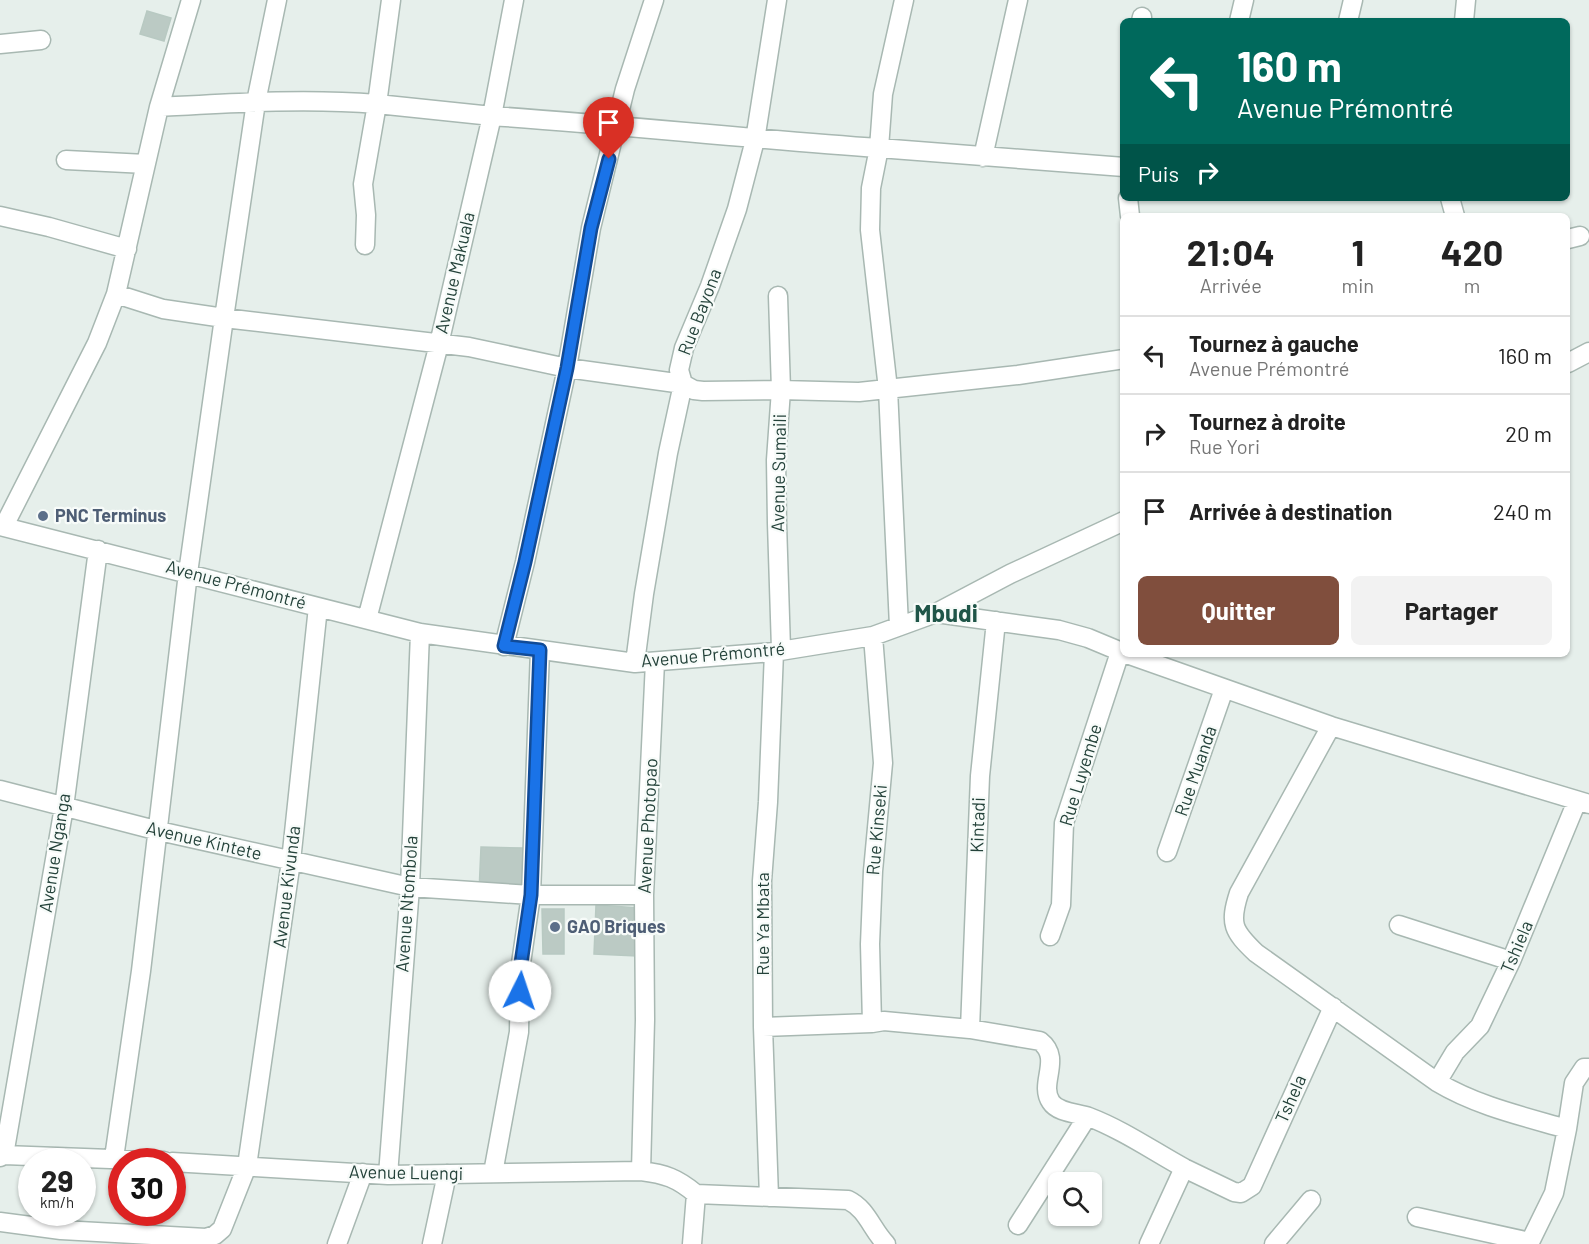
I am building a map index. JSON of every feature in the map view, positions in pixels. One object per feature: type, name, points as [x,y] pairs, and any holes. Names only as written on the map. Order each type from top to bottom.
[{"type":"street","points":[[2,526],[97,343],[116,294],[159,107],[191,0]]},
{"type":"street","points":[[115,1148],[159,831],[188,573],[256,102],[277,0]]},
{"type":"street","points":[[365,246],[366,215],[363,184],[377,104],[391,0]]},
{"type":"street","name":"Avenue Makuala","points":[[367,619],[439,344],[492,116],[514,0]]},
{"type":"street","points":[[504,646],[525,562],[567,368],[591,228],[625,89],[654,0]]},
{"type":"street","name":"Rue Bayona","points":[[635,663],[644,594],[668,453],[683,384],[679,369],[684,348],[718,264],[737,209],[755,140],[777,0]]},
{"type":"street","points":[[899,627],[888,388],[870,230],[871,188],[879,148],[883,94],[904,0]]},
{"type":"street","points":[[983,157],[1018,0]]},
{"type":"street","points":[[1240,18],[1244,0]]},
{"type":"street","points":[[1349,18],[1353,0]]},
{"type":"street","points":[[1464,18],[1467,0]]},
{"type":"street","points":[[0,44],[41,40]]},
{"type":"street","points":[[159,107],[256,102],[351,102],[492,116],[617,125],[755,140],[1120,167]]},
{"type":"street","points":[[66,160],[146,164]]},
{"type":"street","points":[[0,216],[127,249]]},
{"type":"street","points":[[116,294],[163,309],[469,347],[567,368],[683,384],[694,390],[703,391],[781,390],[831,393],[1018,375],[1120,360]]},
{"type":"street","name":"Avenue Sumaili","points":[[777,296],[781,390],[776,460],[777,651]]},
{"type":"street","points":[[1570,362],[1589,352]]},
{"type":"street","name":"Avenue Prémontré","points":[[2,526],[420,633],[635,663],[777,651],[873,636],[936,613],[1010,574],[1120,523]]},
{"type":"street","name":"Avenue Nganga","points":[[2,1156],[64,807],[98,550]]},
{"type":"street","name":"Avenue Kivunda","points":[[59,1237],[206,1238],[215,1235],[226,1222],[247,1166],[291,861],[318,607]]},
{"type":"street","points":[[936,613],[1059,630],[1088,638],[1120,652]]},
{"type":"street","name":"Kintadi","points":[[970,1029],[980,776],[996,621]]},
{"type":"street","name":"Avenue Ntombola","points":[[388,1175],[410,886],[420,633]]},
{"type":"street","name":"Rue Kinseki","points":[[872,1023],[871,913],[883,763],[873,636]]},
{"type":"street","points":[[494,1173],[519,1032],[520,970],[531,895],[540,650]]},
{"type":"street","name":"Rue Ya Mbata","points":[[769,1197],[763,1027],[762,881],[777,651]]},
{"type":"street","name":"Rue Luyembe","points":[[1050,936],[1061,905],[1064,823],[1122,657]]},
{"type":"street","points":[[1134,657],[1331,726],[1583,802]]},
{"type":"street","name":"Avenue Photopao","points":[[640,1171],[645,1020],[645,895],[656,662]]},
{"type":"street","name":"Rue Muanda","points":[[1167,852],[1224,689]]},
{"type":"street","points":[[1331,726],[1239,893],[1233,912],[1234,929],[1256,953],[1454,1093],[1480,1104],[1567,1129]]},
{"type":"street","name":"Avenue Kintete","points":[[0,790],[159,831],[410,886],[531,895],[645,895]]},
{"type":"street","name":"Tshiela","points":[[1437,1082],[1455,1052],[1480,1026],[1583,802]]},
{"type":"street","points":[[1399,925],[1511,961]]},
{"type":"street","name":"Tshela","points":[[1184,1168],[1234,1192],[1241,1193],[1252,1186],[1333,1007]]},
{"type":"street","points":[[763,1027],[884,1021],[970,1029],[1040,1041],[1051,1056],[1048,1090],[1056,1108],[1087,1117],[1119,1131],[1184,1168],[1149,1244]]},
{"type":"street","points":[[1417,1217],[1529,1243],[1554,1193],[1574,1083],[1584,1068],[1589,1068]]},
{"type":"street","points":[[1018,1225],[1087,1117]]},
{"type":"street","points":[[2,1156],[108,1158]]},
{"type":"street","name":"Avenue Luengi","points":[[186,1163],[388,1175],[640,1171],[665,1174],[683,1183],[696,1194]]},
{"type":"street","points":[[337,1244],[363,1173]]},
{"type":"street","points":[[432,1244],[447,1174]]},
{"type":"street","points":[[692,1244],[696,1194],[848,1200],[855,1203],[866,1214],[886,1244]]},
{"type":"street","points":[[1274,1244],[1311,1200]]},
{"type":"street","points":[[0,1222],[59,1237]]},
{"type":"building","points":[[147,11],[171,18],[164,41],[140,34]]},
{"type":"building","points":[[481,847],[523,848],[521,893],[479,892]]},
{"type":"building","points":[[596,905],[639,908],[637,956],[594,954]]},
{"type":"building","points":[[542,909],[564,909],[564,954],[543,954]]},
{"type":"place","name":"PNC Terminus","points":[[43,516]]},
{"type":"place","name":"GAO Briques","points":[[555,927]]},
{"type":"district","name":"Mbudi","points":[[946,614]]},
{"type":"route","points":[[520,991],[520,970],[531,895],[540,650],[504,646],[525,562],[567,368],[591,228],[609,159]]}]
